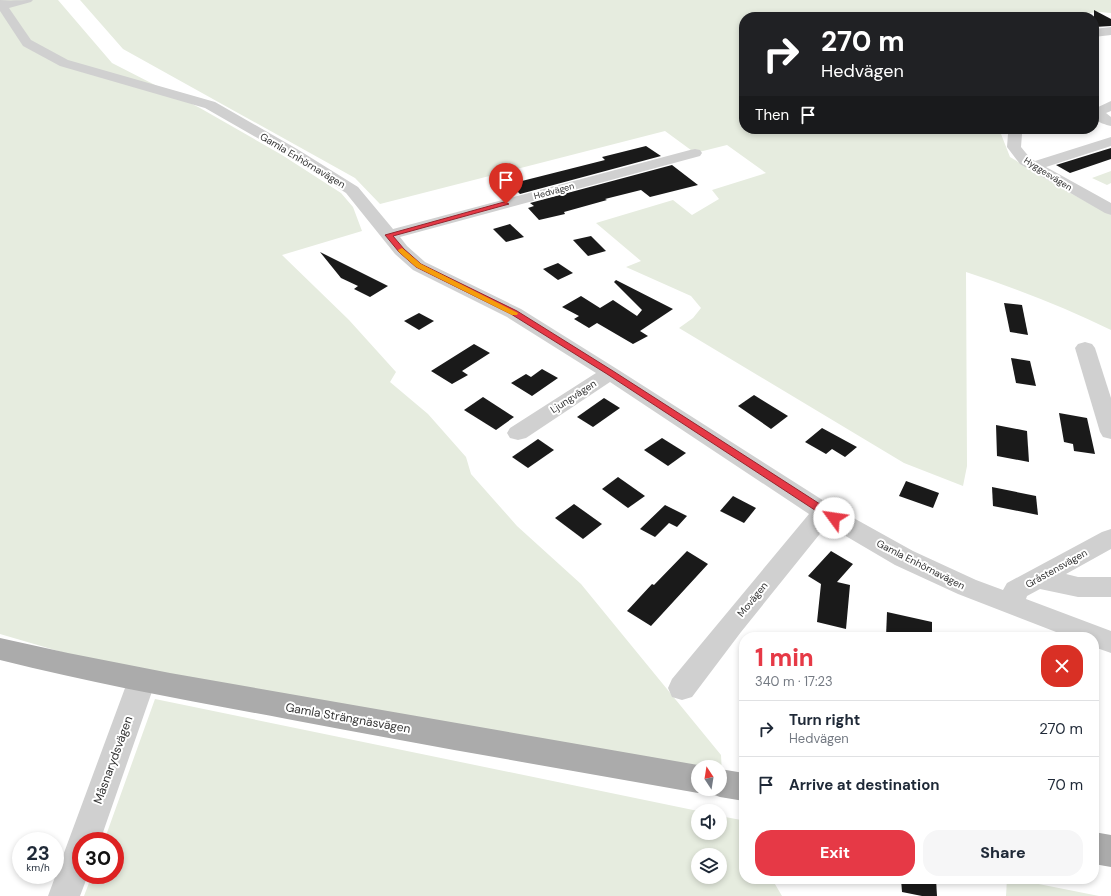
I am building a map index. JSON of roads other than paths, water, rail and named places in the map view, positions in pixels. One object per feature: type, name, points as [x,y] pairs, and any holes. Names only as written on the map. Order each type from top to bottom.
[{"type":"main road","name":"Gamla Strängnäsvägen","points":[[0,649],[60,664],[142,680],[434,734],[691,778]]},
{"type":"main road","points":[[727,784],[739,786]]},
{"type":"main road","points":[[1099,849],[1111,851]]},
{"type":"street","points":[[1,5],[27,0]]},
{"type":"street","name":"Gamla Enhörnavägen","points":[[1,5],[27,43],[64,63],[210,105],[292,152],[352,190],[401,250],[419,266],[514,313],[610,373],[824,512],[904,558],[967,587],[1084,632]]},
{"type":"street","points":[[1099,111],[1111,105]]},
{"type":"street","points":[[1099,114],[1101,117],[1111,122]]},
{"type":"street","name":"Hyggesvägen","points":[[1015,134],[1014,146],[1025,162],[1104,200],[1111,210]]},
{"type":"street","points":[[1035,167],[1044,162],[1111,141]]},
{"type":"street","name":"Hedvägen","points":[[389,235],[695,153]]},
{"type":"street","points":[[1085,348],[1111,432]]},
{"type":"street","name":"Ljungvägen","points":[[518,433],[610,373]]},
{"type":"street","name":"Movägen","points":[[682,688],[732,624],[824,512]]},
{"type":"street","name":"Gråstensvägen","points":[[1011,605],[1016,590],[1111,538]]},
{"type":"street","points":[[1037,578],[1078,587],[1111,588]]},
{"type":"street","name":"Gamla Enhörnavägen","points":[[1099,638],[1111,642]]},
{"type":"street","name":"Måsnarydsvägen","points":[[87,832],[142,680]]},
{"type":"street","points":[[64,896],[72,874]]}]
